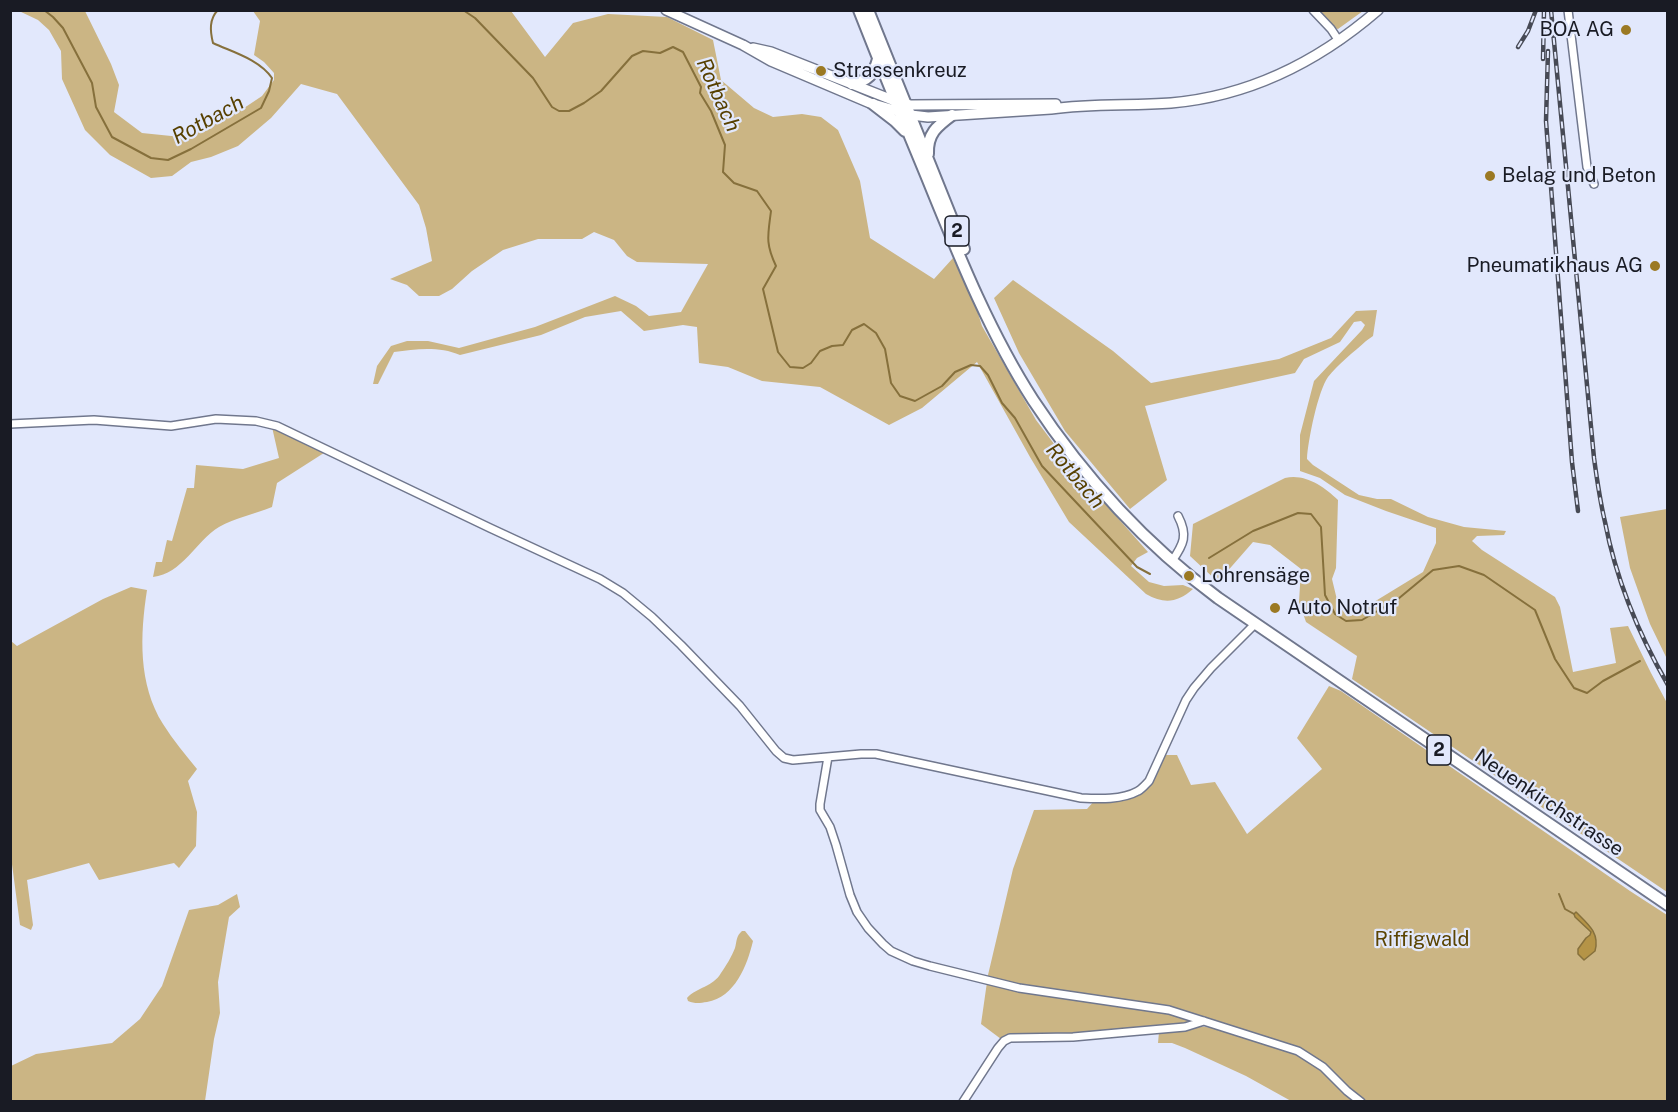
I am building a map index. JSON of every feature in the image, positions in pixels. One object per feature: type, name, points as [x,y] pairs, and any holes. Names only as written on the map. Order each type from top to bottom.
[{"type":"main road","points":[[666,10],[743,45],[771,61],[873,104],[908,135]]},
{"type":"main road","name":"Neuenkirchstrasse","points":[[859,10],[878,59],[900,105],[911,115],[978,285],[983,306]]},
{"type":"main road","name":"Neuenkirchstrasse","points":[[868,10],[908,135],[971,284],[1032,398],[1064,443],[1113,503],[1148,540],[1172,561],[1254,625],[1668,905]]},
{"type":"main road","points":[[911,115],[928,117],[1044,110],[1070,106],[1172,103],[1228,93],[1262,83],[1310,60],[1339,41],[1378,10]]},
{"type":"main road","points":[[743,45],[771,52],[900,105]]},
{"type":"main road","points":[[852,84],[870,76],[878,59]]},
{"type":"main road","points":[[873,104],[1047,103],[1070,106]]},
{"type":"main road","points":[[928,157],[928,142],[933,130],[952,115]]},
{"type":"street","points":[[1313,10],[1339,41]]},
{"type":"street","points":[[1568,10],[1587,167],[1594,184]]},
{"type":"street","points":[[10,424],[94,420],[171,426],[216,419],[233,419],[278,426],[600,579],[623,593],[681,645],[740,706],[776,751],[784,758],[793,760],[876,754],[1081,798],[1111,798],[1130,794],[1149,781],[1186,700],[1194,688],[1254,625]]},
{"type":"street","points":[[1172,561],[1184,541],[1184,526],[1178,516]]},
{"type":"street","points":[[828,757],[820,810],[833,836],[849,895],[857,912],[877,938],[891,951],[930,966],[1019,988],[1169,1010],[1204,1021],[1298,1051],[1323,1067],[1347,1091],[1361,1101]]},
{"type":"street","points":[[963,1101],[998,1048],[1010,1038],[1073,1037],[1185,1027],[1204,1021]]},
{"type":"green space","points":[[19,11],[85,11],[119,85],[114,112],[142,133],[181,137],[190,135],[225,114],[244,108],[262,96],[274,80],[274,73],[254,55],[260,21],[253,11],[511,11],[545,57],[573,23],[608,14],[667,17],[713,40],[721,80],[754,108],[773,117],[802,114],[821,117],[838,130],[860,181],[870,238],[934,279],[953,258],[976,307],[982,326],[1036,420],[1067,461],[1148,552],[1137,558],[1131,566],[1149,582],[1164,586],[1183,585],[1193,589],[1181,597],[1165,601],[1146,594],[1069,522],[977,362],[922,408],[889,425],[820,387],[762,381],[728,367],[699,363],[697,327],[683,325],[644,331],[621,311],[585,317],[541,335],[460,355],[436,349],[394,352],[378,384],[373,384],[377,366],[391,346],[407,341],[428,341],[459,348],[535,327],[615,296],[636,306],[649,316],[681,312],[708,264],[637,262],[627,256],[614,240],[594,232],[582,239],[538,239],[503,250],[472,271],[452,289],[439,296],[419,296],[407,285],[390,279],[432,261],[419,205],[337,94],[301,84],[271,118],[238,146],[191,162],[172,176],[151,178],[110,155],[85,130],[62,79],[61,51],[49,30],[38,20]]},
{"type":"green space","points":[[1315,11],[1363,11],[1338,29]]},
{"type":"green space","points":[[1013,280],[1113,351],[1151,383],[1279,359],[1331,338],[1356,311],[1377,310],[1373,336],[1336,368],[1324,384],[1314,416],[1307,459],[1359,495],[1391,499],[1428,517],[1464,527],[1506,531],[1504,535],[1477,536],[1472,541],[1482,550],[1555,597],[1560,607],[1573,672],[1616,663],[1610,628],[1628,626],[1667,703],[1667,892],[1352,679],[1357,656],[1306,622],[1299,602],[1301,569],[1270,545],[1253,542],[1218,582],[1190,556],[1193,524],[1285,478],[1299,477],[1320,486],[1338,500],[1336,568],[1332,579],[1338,604],[1351,616],[1423,572],[1436,543],[1436,528],[1345,495],[1320,478],[1300,471],[1300,435],[1314,381],[1362,330],[1365,325],[1361,321],[1354,322],[1340,342],[1304,359],[1295,373],[1145,406],[1167,480],[1130,509],[1065,431],[1019,353],[994,298]]},
{"type":"green space","points":[[272,427],[327,451],[277,483],[272,507],[219,527],[181,564],[163,575],[153,577],[156,562],[162,562],[167,540],[172,541],[187,488],[194,488],[196,465],[243,469],[279,458]]},
{"type":"green space","points":[[1668,509],[1667,659],[1650,624],[1630,568],[1620,517]]},
{"type":"green space","points":[[131,587],[147,590],[142,642],[149,693],[163,724],[197,769],[188,781],[197,812],[196,846],[179,868],[174,863],[99,880],[89,863],[27,880],[33,925],[31,930],[20,925],[10,849],[11,641],[17,646],[103,599]]},
{"type":"green space","name":"Riffigwald","points":[[1329,686],[1341,691],[1667,915],[1667,1101],[1366,1101],[1309,1055],[1196,1018],[1187,1024],[1057,1035],[1008,1034],[1001,1039],[981,1024],[988,975],[1013,869],[1034,810],[1087,809],[1095,800],[1142,791],[1147,788],[1156,774],[1164,755],[1177,755],[1191,785],[1215,782],[1247,834],[1322,769],[1297,738]]},
{"type":"green space","points":[[237,894],[240,907],[229,917],[218,982],[220,1013],[205,1101],[11,1101],[11,1066],[36,1054],[112,1043],[140,1019],[162,986],[189,910],[218,905]]},
{"type":"green space","points":[[742,931],[745,931],[753,941],[743,970],[732,987],[717,999],[700,1003],[688,1001],[687,998],[691,994],[718,978],[731,958]]},
{"type":"green space","points":[[1193,1026],[1237,1033],[1287,1050],[1318,1067],[1358,1101],[1291,1101],[1246,1076],[1185,1048],[1172,1043],[1158,1043],[1159,1032]]},
{"type":"shaded area","points":[[1576,912],[1592,929],[1596,939],[1595,951],[1584,960],[1578,954],[1578,949],[1591,932],[1575,917]]},
{"type":"waterway","name":"Rotbach","points":[[44,10],[63,28],[92,83],[96,107],[112,137],[151,158],[168,160],[261,108],[269,91],[272,78],[267,71],[245,57],[213,43],[211,25],[218,10]]},
{"type":"waterway","name":"Rotbach","points":[[463,10],[475,18],[533,78],[552,107],[559,111],[569,111],[601,91],[632,56],[643,51],[660,53],[673,47],[683,52],[701,87],[700,93],[711,111],[725,145],[723,172],[734,183],[757,191],[771,211],[768,239],[776,266],[763,289],[778,352],[790,367],[803,368],[811,363],[820,351],[832,346],[843,345],[852,330],[864,324],[876,333],[885,349],[891,383],[900,396],[915,401],[942,386],[955,372],[971,365],[980,366],[988,375],[1002,403],[1015,418],[1042,466],[1137,567],[1150,574]]},
{"type":"waterway","name":"Rotbach","points":[[1209,558],[1253,531],[1298,513],[1311,514],[1321,527],[1325,595],[1335,614],[1346,621],[1362,620],[1398,599],[1433,570],[1459,566],[1484,575],[1535,610],[1555,659],[1574,688],[1587,693],[1603,681],[1640,661]]},
{"type":"waterway","points":[[1559,894],[1565,909],[1574,914]]},
{"type":"railway","points":[[1518,47],[1528,31],[1536,10]]},
{"type":"railway","points":[[1551,10],[1594,458],[1600,498],[1622,585],[1647,646],[1668,685]]},
{"type":"railway","points":[[1543,59],[1544,11]]},
{"type":"railway","points":[[1548,51],[1546,121],[1572,462],[1578,511]]},
{"type":"place","name":"BOA AG","points":[[1626,30]]},
{"type":"place","name":"Strassenkreuz","points":[[821,71]]},
{"type":"place","name":"Belag und Beton","points":[[1490,176]]},
{"type":"place","name":"Pneumatikhaus AG","points":[[1655,266]]},
{"type":"place","name":"Lohrensäge","points":[[1189,576]]},
{"type":"place","name":"Auto Notruf","points":[[1275,608]]}]
